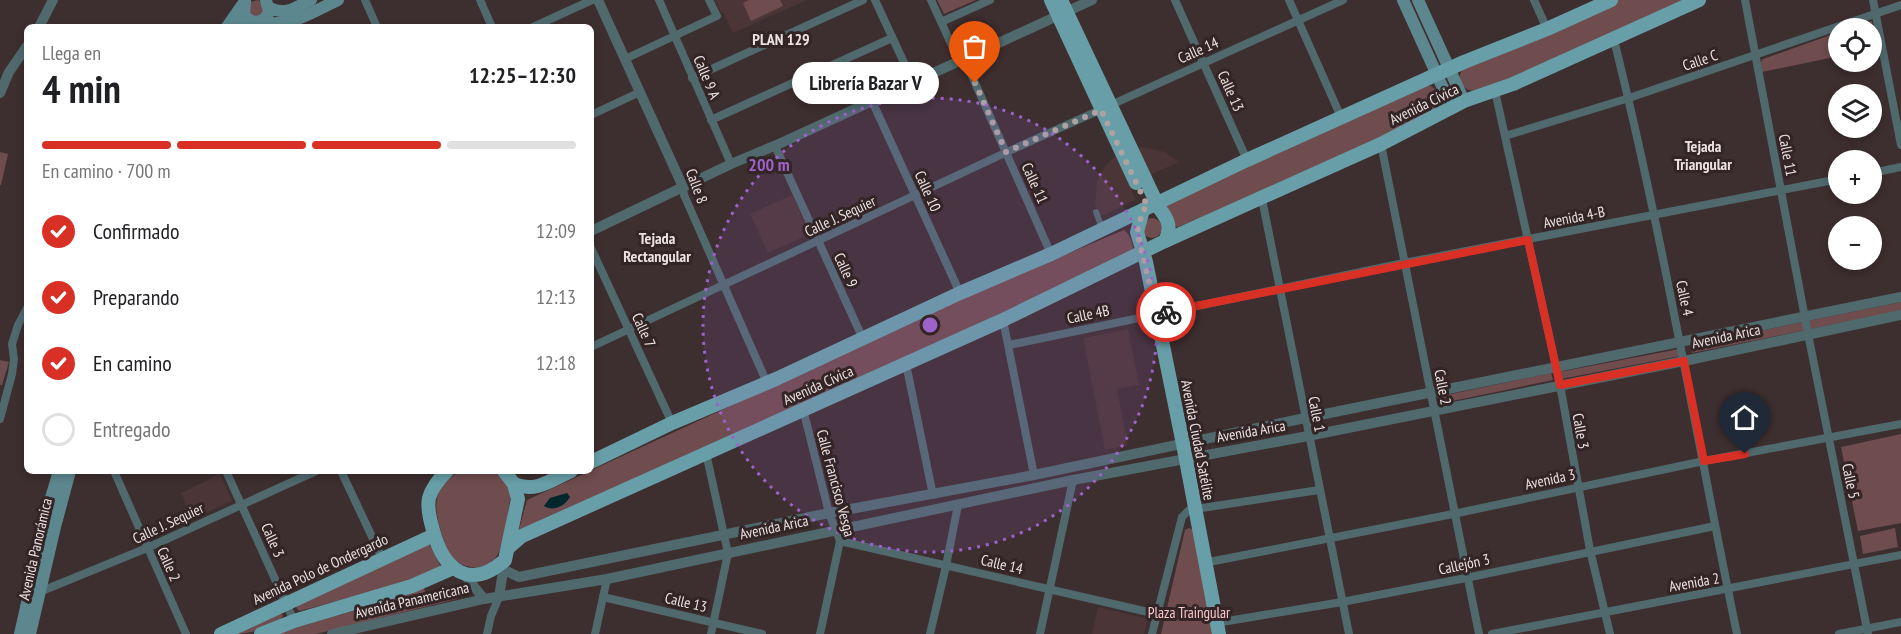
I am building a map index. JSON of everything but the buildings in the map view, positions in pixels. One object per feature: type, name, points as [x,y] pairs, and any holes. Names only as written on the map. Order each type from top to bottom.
[{"type":"main road","points":[[268,4],[279,13],[311,0]]},
{"type":"main road","points":[[287,24],[338,0]]},
{"type":"main road","points":[[1051,0],[1062,9],[1149,207],[1169,227],[1165,241]]},
{"type":"main road","points":[[1403,0],[1458,104]]},
{"type":"main road","points":[[1418,0],[1442,71]]},
{"type":"main road","name":"Avenida Cívica","points":[[594,461],[672,423],[767,383],[960,293],[1051,254],[1247,160],[1442,71],[1547,29],[1611,0]]},
{"type":"main road","name":"Avenida Cívica","points":[[458,571],[474,576],[485,574],[506,559],[522,537],[1003,320],[1165,241],[1381,144],[1458,104],[1496,91],[1699,0]]},
{"type":"main road","points":[[245,1],[243,10],[253,23],[267,16],[268,4]]},
{"type":"main road","points":[[229,24],[245,1]]},
{"type":"main road","name":"Avenida Ciudad Satélite","points":[[1149,207],[1137,232],[1184,444],[1217,628]]},
{"type":"main road","name":"Avenida Panorámica","points":[[30,634],[49,505],[59,474]]},
{"type":"main road","name":"Avenida Panorámica","points":[[20,634],[35,593],[69,474]]},
{"type":"main road","points":[[444,474],[434,486],[429,499],[429,512],[434,536],[444,559],[458,571]]},
{"type":"main road","points":[[506,474],[514,484],[518,499],[506,559]]},
{"type":"main road","points":[[514,484],[525,489],[532,489],[564,474]]},
{"type":"main road","name":"Avenida Polo de Ondergardo","points":[[221,634],[434,536]]},
{"type":"main road","points":[[261,634],[294,621],[458,571]]},
{"type":"street","points":[[41,24],[53,0]]},
{"type":"street","points":[[365,0],[376,24]]},
{"type":"street","points":[[480,0],[491,24]]},
{"type":"street","points":[[540,24],[592,0]]},
{"type":"street","name":"Calle 8","points":[[598,0],[683,187],[684,195],[767,383]]},
{"type":"street","name":"Calle 9 A","points":[[659,0],[731,164]]},
{"type":"street","points":[[625,59],[717,16],[709,0]]},
{"type":"street","points":[[692,78],[862,0]]},
{"type":"street","points":[[875,0],[913,82]]},
{"type":"street","name":"Calle 11","points":[[931,0],[1006,152],[1051,254]]},
{"type":"street","points":[[941,22],[990,0]]},
{"type":"street","points":[[594,230],[731,164],[913,82],[1062,9],[1092,0]]},
{"type":"street","name":"Calle 13","points":[[1175,0],[1247,160]]},
{"type":"street","points":[[1289,0],[1341,117]]},
{"type":"street","name":"Calle 14","points":[[1106,108],[1343,0]]},
{"type":"street","points":[[1534,0],[1547,29]]},
{"type":"street","name":"Calle 11","points":[[1745,0],[1808,334]]},
{"type":"street","points":[[1873,0],[1901,146]]},
{"type":"street","name":"Calle C","points":[[1505,136],[1756,56],[1901,5]]},
{"type":"street","points":[[711,120],[892,38]]},
{"type":"street","name":"Calle 4","points":[[1614,40],[1629,98],[1684,361],[1737,634]]},
{"type":"street","points":[[0,93],[9,72],[24,50]]},
{"type":"street","name":"Calle 3","points":[[1496,91],[1560,385],[1590,550],[1610,634]]},
{"type":"street","points":[[594,114],[640,92]]},
{"type":"street","name":"Calle 10","points":[[872,101],[960,293]]},
{"type":"street","name":"Calle J. Sequier","points":[[594,346],[1006,152],[1106,108]]},
{"type":"street","name":"Calle 2","points":[[1381,144],[1479,634]]},
{"type":"street","name":"Calle 9","points":[[775,146],[862,339]]},
{"type":"street","points":[[1882,170],[1901,167]]},
{"type":"street","name":"Avenida 4-B","points":[[1279,290],[1404,263],[1828,181]]},
{"type":"street","name":"Calle 1","points":[[1262,199],[1348,634]]},
{"type":"street","points":[[1096,212],[1102,230]]},
{"type":"street","name":"Calle 7","points":[[594,255],[672,423]]},
{"type":"street","name":"Calle 4B","points":[[1009,345],[1279,290]]},
{"type":"street","name":"Avenida Arica","points":[[506,559],[519,577],[829,513],[1034,475],[1901,297]]},
{"type":"street","points":[[0,419],[14,359],[12,344],[24,314]]},
{"type":"street","name":"Avenida Arica","points":[[499,597],[607,579],[1073,480],[1308,436],[1901,315]]},
{"type":"street","points":[[1003,320],[1034,475]]},
{"type":"street","name":"Calle 5","points":[[1808,334],[1867,631]]},
{"type":"street","points":[[906,364],[933,495]]},
{"type":"street","name":"Calle Francisco Vesga","points":[[803,409],[829,513],[840,541],[820,634]]},
{"type":"street","name":"Avenida 3","points":[[1204,563],[1454,514],[1704,461],[1901,424]]},
{"type":"street","points":[[706,453],[728,553],[711,634]]},
{"type":"street","name":"Calle 2","points":[[115,474],[186,634]]},
{"type":"street","name":"Calle 3","points":[[227,474],[294,621]]},
{"type":"street","name":"Calle J. Sequier","points":[[35,593],[147,548],[309,474]]},
{"type":"street","points":[[342,474],[382,558]]},
{"type":"street","points":[[1040,634],[1073,480]]},
{"type":"street","points":[[1152,634],[1182,517],[1189,510],[1319,490]]},
{"type":"street","points":[[930,634],[958,505]]},
{"type":"street","name":"Callejón 3","points":[[1217,628],[1715,526]]},
{"type":"street","name":"Calle 14","points":[[840,541],[1157,614]]},
{"type":"street","name":"Avenida 2","points":[[1492,634],[1901,555]]},
{"type":"street","points":[[487,634],[499,597],[506,559]]},
{"type":"street","points":[[458,571],[484,599],[491,616]]},
{"type":"street","points":[[595,634],[607,579]]},
{"type":"street","name":"Avenida Panamericana","points":[[332,634],[375,629],[484,599],[499,597]]},
{"type":"street","name":"Calle 13","points":[[603,597],[762,634]]},
{"type":"street","points":[[1839,634],[1867,631],[1901,621]]},
{"type":"shaded area","points":[[715,0],[807,0],[733,33]]},
{"type":"shaded area","points":[[1137,148],[1165,152],[1179,162],[1150,175]]},
{"type":"shaded area","points":[[1116,156],[1136,200],[1101,216],[1095,204],[1097,182],[1105,166]]},
{"type":"shaded area","points":[[792,195],[809,232],[808,235],[768,253],[750,214]]},
{"type":"shaded area","points":[[1128,329],[1139,385],[1117,389],[1128,445],[1105,450],[1083,338]]},
{"type":"shaded area","points":[[220,474],[232,501],[192,519],[181,493]]},
{"type":"shaded area","points":[[1098,607],[1148,619],[1144,634],[1092,634]]},
{"type":"green space","points":[[258,0],[263,3],[263,15],[252,17],[247,7],[250,2]]},
{"type":"green space","points":[[749,0],[780,0],[783,6],[751,21],[743,3]]},
{"type":"green space","points":[[937,0],[976,0],[944,14]]},
{"type":"green space","points":[[1618,0],[1690,0],[1480,91],[1466,89],[1460,83],[1460,74],[1463,69]]},
{"type":"green space","points":[[1828,36],[1828,58],[1762,72],[1763,59]]},
{"type":"green space","points":[[1423,86],[1431,86],[1440,93],[1441,102],[1438,107],[1369,147],[1178,227],[1174,226],[1165,208],[1167,202]]},
{"type":"green space","points":[[0,152],[8,154],[1,185],[0,185]]},
{"type":"green space","points":[[1152,218],[1159,221],[1162,228],[1159,235],[1152,238],[1145,235],[1142,228],[1145,221]]},
{"type":"green space","points":[[1124,230],[1131,240],[1133,254],[518,533],[527,500],[583,474],[594,474],[594,469],[984,289]]},
{"type":"green space","points":[[1901,302],[1901,311],[1692,353],[1690,345]]},
{"type":"green space","points":[[1679,349],[1680,356],[1561,379],[1559,372]]},
{"type":"green space","points":[[0,360],[9,362],[2,385],[0,385]]},
{"type":"green space","points":[[1551,373],[1553,380],[1438,404],[1437,397]]},
{"type":"green space","points":[[1901,434],[1901,523],[1858,531],[1841,447]]},
{"type":"green space","points":[[456,474],[496,474],[504,479],[508,486],[511,495],[500,550],[491,562],[484,566],[463,565],[451,556],[444,543],[436,507],[440,492]]},
{"type":"green space","name":"Plaza Traingular","points":[[1189,528],[1194,530],[1215,634],[1161,634],[1185,530]]},
{"type":"green space","points":[[1895,528],[1898,547],[1863,554],[1860,536]]},
{"type":"green space","points":[[429,544],[441,567],[396,585],[300,611],[297,609],[296,606]]},
{"type":"green space","points":[[424,588],[427,598],[455,592],[457,599],[316,634],[277,634],[388,601]]},
{"type":"green space","points":[[281,613],[283,616],[280,620],[269,627],[235,634]]},
{"type":"water","points":[[567,493],[570,497],[562,505],[555,508],[544,506],[550,498]]},
{"type":"way so far","points":[[975,83],[1006,152],[1101,110],[1148,207],[1143,210],[1137,232],[1157,314],[1166,312]]},
{"type":"place","name":"Librería Bazar V","points":[[975,83]]},
{"type":"district","name":"PLAN 129","points":[[781,39]]},
{"type":"district","name":"Tejada Triangular","points":[[1703,155]]},
{"type":"district","name":"Tejada Rectangular","points":[[657,247]]},
{"type":"route","points":[[1166,312],[1528,240],[1560,385],[1684,361],[1704,461],[1745,454]]}]
